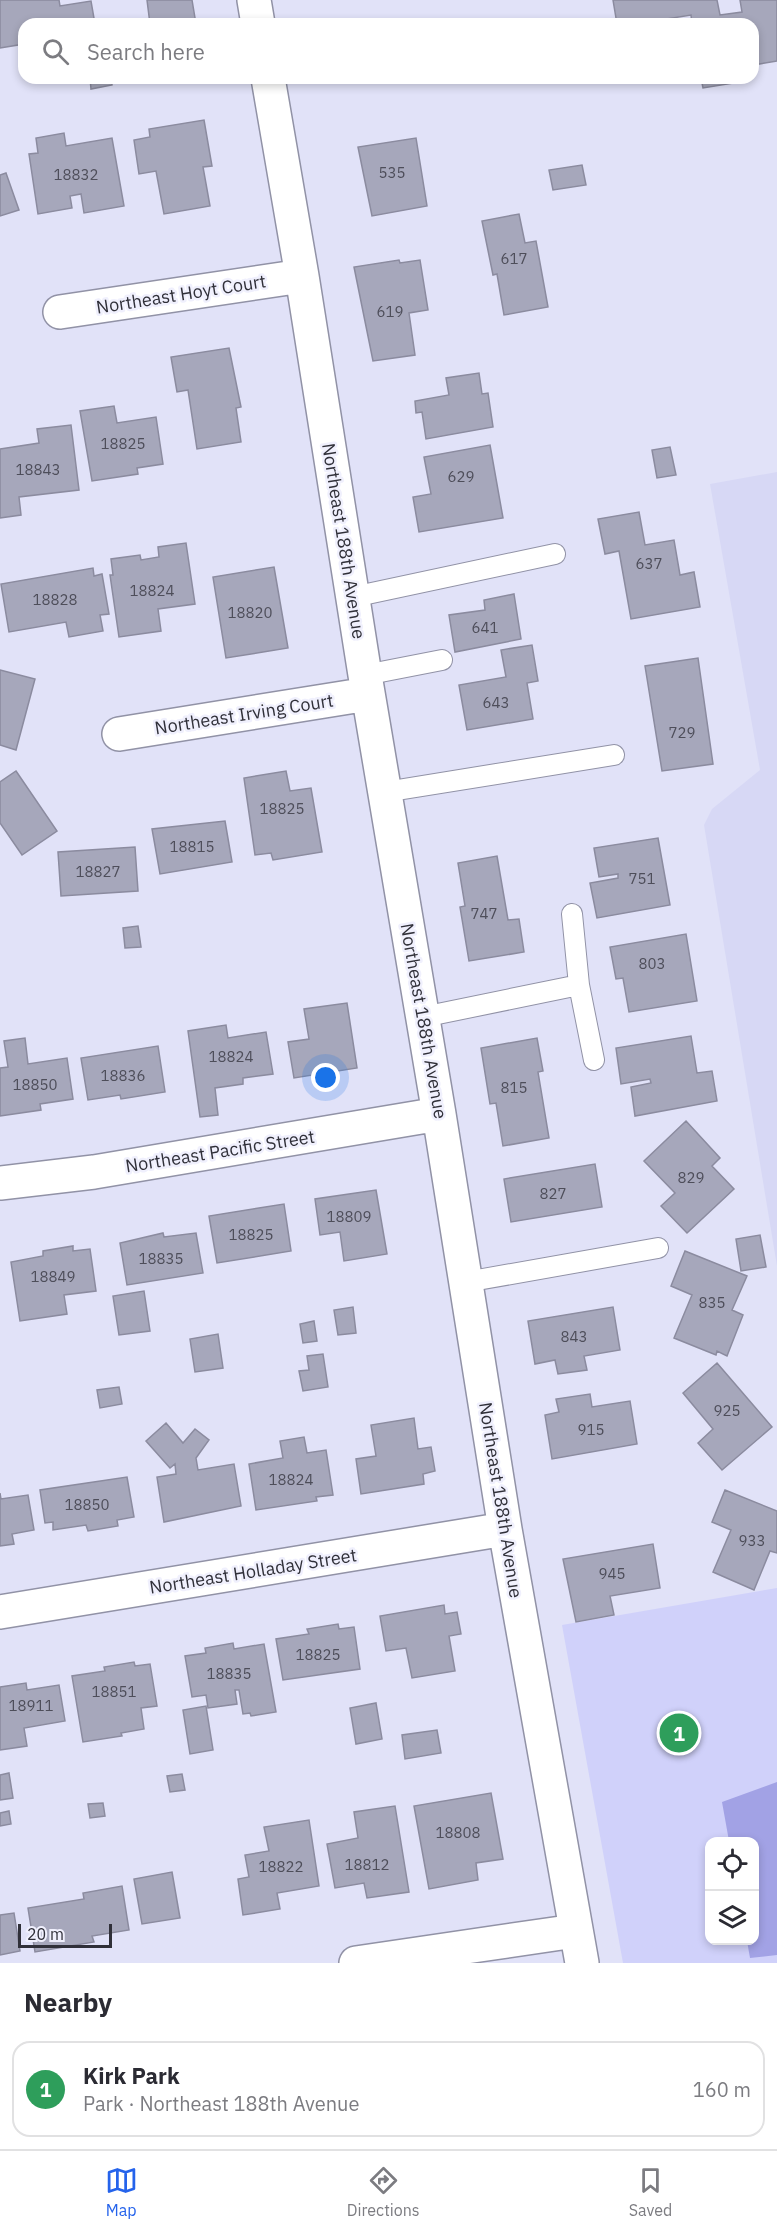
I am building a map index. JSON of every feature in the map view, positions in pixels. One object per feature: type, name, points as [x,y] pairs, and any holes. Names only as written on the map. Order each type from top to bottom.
[{"type":"street","points":[[254,0],[257,18]]},
{"type":"street","name":"Northeast 188th Avenue","points":[[269,84],[506,1529],[582,1963]]},
{"type":"street","name":"Northeast Hoyt Court","points":[[60,312],[302,276]]},
{"type":"street","name":"Northeast Irving Court","points":[[119,734],[367,685]]},
{"type":"street","name":"Northeast Pacific Street","points":[[0,1183],[94,1172],[439,1114]]},
{"type":"street","name":"Northeast Holladay Street","points":[[0,1612],[506,1529]]},
{"type":"street","points":[[357,1963],[575,1931]]},
{"type":"lane","points":[[353,597],[555,554]]},
{"type":"lane","points":[[367,685],[442,660]]},
{"type":"lane","points":[[385,792],[614,756]]},
{"type":"lane","points":[[572,914],[579,985],[594,1060]]},
{"type":"lane","points":[[423,1017],[579,985]]},
{"type":"lane","points":[[466,1282],[658,1248]]},
{"type":"shaded area","points":[[777,472],[777,1266],[704,825],[712,809],[760,770],[710,484]]},
{"type":"shaded area","points":[[777,1588],[777,1963],[623,1963],[562,1625]]},
{"type":"shaded area","points":[[777,1782],[777,1955],[750,1958],[748,1945],[759,1945],[759,1837],[728,1837],[722,1802]]},
{"type":"building","points":[[0,0],[59,0],[60,6],[91,1],[94,18],[18,18],[18,45],[0,48]]},
{"type":"building","points":[[147,0],[192,0],[195,18],[149,18]]},
{"type":"building","points":[[613,0],[717,0],[720,15],[742,12],[740,0],[777,0],[777,61],[759,64],[759,18],[691,18],[691,15],[672,18],[616,18]]},
{"type":"building","points":[[91,84],[112,84],[112,85],[91,89]]},
{"type":"building","points":[[702,84],[728,84],[703,88]]},
{"type":"building","points":[[204,120],[212,166],[203,167],[210,206],[164,214],[156,171],[139,174],[134,140],[150,137],[149,129]]},
{"type":"building","points":[[64,133],[66,146],[112,138],[124,206],[84,213],[81,194],[70,196],[72,208],[38,214],[29,154],[38,153],[36,138]]},
{"type":"building","points":[[416,138],[427,206],[372,216],[358,147]]},
{"type":"building","points":[[582,165],[586,185],[553,190],[549,170]]},
{"type":"building","points":[[6,173],[19,210],[0,216],[0,175]]},
{"type":"building","points":[[519,214],[525,243],[536,241],[548,307],[504,315],[497,274],[493,275],[482,221]]},
{"type":"building","points":[[399,260],[400,263],[420,260],[428,310],[409,313],[415,355],[373,361],[354,267]]},
{"type":"building","points":[[229,348],[241,407],[236,408],[241,442],[197,449],[188,390],[177,392],[171,357]]},
{"type":"building","points":[[479,373],[482,394],[488,393],[493,427],[426,439],[422,412],[416,413],[415,401],[449,395],[446,378]]},
{"type":"building","points":[[114,406],[117,423],[156,417],[163,464],[137,468],[138,474],[92,481],[80,411]]},
{"type":"building","points":[[71,425],[79,490],[19,497],[21,515],[0,518],[0,449],[39,443],[37,429]]},
{"type":"building","points":[[490,445],[503,518],[419,532],[413,497],[431,494],[424,457]]},
{"type":"building","points":[[670,447],[676,475],[657,478],[652,450]]},
{"type":"building","points":[[639,512],[645,545],[674,540],[680,575],[694,572],[700,607],[631,619],[619,551],[605,554],[598,519]]},
{"type":"building","points":[[186,543],[195,604],[158,609],[161,631],[119,637],[110,575],[113,575],[111,559],[140,555],[141,560],[159,557],[158,547]]},
{"type":"building","points":[[274,567],[288,648],[226,658],[213,577]]},
{"type":"building","points":[[93,568],[94,576],[102,574],[109,614],[100,615],[103,631],[69,637],[66,622],[9,632],[1,584]]},
{"type":"building","points":[[514,594],[521,639],[455,652],[449,615],[485,610],[484,600]]},
{"type":"building","points":[[532,645],[538,681],[527,683],[533,719],[467,730],[459,685],[506,677],[501,650]]},
{"type":"building","points":[[698,658],[713,764],[662,771],[645,666]]},
{"type":"building","points":[[0,670],[35,679],[16,750],[0,745]]},
{"type":"building","points":[[16,771],[57,831],[22,855],[0,823],[0,782]]},
{"type":"building","points":[[286,771],[290,791],[311,788],[322,852],[273,860],[271,853],[255,855],[244,778]]},
{"type":"building","points":[[225,821],[232,862],[160,874],[152,829]]},
{"type":"building","points":[[658,838],[670,905],[597,918],[590,883],[618,878],[618,874],[599,877],[594,848]]},
{"type":"building","points":[[135,847],[138,891],[61,896],[58,852]]},
{"type":"building","points":[[497,856],[508,920],[519,919],[524,952],[469,961],[460,907],[465,906],[458,863]]},
{"type":"building","points":[[138,926],[141,947],[125,948],[123,928]]},
{"type":"building","points":[[686,934],[697,1001],[629,1012],[623,978],[616,979],[610,947]]},
{"type":"building","points":[[347,1003],[357,1068],[294,1078],[288,1042],[309,1039],[304,1009]]},
{"type":"building","points":[[226,1025],[228,1038],[266,1032],[273,1074],[243,1078],[243,1084],[215,1088],[218,1115],[200,1117],[188,1031]]},
{"type":"building","points":[[691,1036],[697,1073],[712,1071],[717,1101],[635,1116],[631,1087],[651,1083],[650,1079],[621,1084],[616,1048]]},
{"type":"building","points":[[25,1038],[28,1064],[67,1058],[73,1099],[40,1104],[41,1110],[0,1116],[0,1068],[8,1067],[4,1041]]},
{"type":"building","points":[[537,1038],[543,1071],[538,1072],[549,1138],[503,1146],[496,1103],[490,1104],[481,1048]]},
{"type":"building","points":[[158,1046],[165,1092],[121,1099],[120,1095],[88,1100],[81,1058]]},
{"type":"building","points":[[686,1121],[720,1158],[712,1166],[734,1189],[687,1233],[661,1206],[675,1193],[644,1161]]},
{"type":"building","points":[[595,1164],[602,1207],[511,1222],[504,1179]]},
{"type":"building","points":[[376,1190],[387,1254],[344,1261],[340,1232],[320,1235],[315,1199]]},
{"type":"building","points":[[284,1204],[291,1251],[217,1263],[209,1216]]},
{"type":"building","points":[[163,1233],[164,1237],[196,1233],[203,1273],[127,1285],[120,1243]]},
{"type":"building","points":[[760,1235],[766,1267],[741,1271],[736,1239]]},
{"type":"building","points":[[73,1246],[73,1251],[90,1249],[96,1291],[64,1295],[67,1314],[20,1321],[11,1262],[43,1256],[43,1251]]},
{"type":"building","points":[[685,1251],[747,1276],[732,1310],[743,1315],[727,1356],[717,1351],[716,1355],[674,1338],[692,1295],[671,1286]]},
{"type":"building","points":[[144,1291],[150,1331],[119,1335],[113,1296]]},
{"type":"building","points":[[353,1307],[356,1333],[338,1335],[334,1310]]},
{"type":"building","points":[[613,1307],[620,1350],[584,1356],[587,1370],[558,1374],[555,1360],[535,1364],[528,1321]]},
{"type":"building","points":[[314,1321],[317,1341],[303,1343],[300,1324]]},
{"type":"building","points":[[218,1334],[223,1368],[195,1372],[190,1339]]},
{"type":"building","points":[[323,1354],[328,1387],[303,1391],[299,1371],[309,1370],[307,1356]]},
{"type":"building","points":[[717,1363],[772,1427],[722,1470],[698,1443],[713,1429],[683,1393]]},
{"type":"building","points":[[119,1387],[122,1404],[100,1408],[97,1390]]},
{"type":"building","points":[[590,1394],[592,1407],[630,1401],[637,1444],[552,1459],[545,1415],[559,1412],[556,1399]]},
{"type":"building","points":[[414,1418],[418,1449],[431,1447],[435,1471],[423,1474],[424,1484],[361,1494],[356,1459],[376,1456],[371,1425]]},
{"type":"building","points":[[166,1423],[183,1443],[195,1429],[209,1440],[196,1458],[198,1470],[234,1464],[241,1506],[164,1522],[157,1477],[176,1474],[175,1464],[170,1468],[146,1441]]},
{"type":"building","points":[[304,1437],[307,1453],[326,1450],[333,1495],[316,1497],[317,1501],[256,1510],[249,1464],[283,1458],[280,1441]]},
{"type":"building","points":[[127,1477],[134,1517],[117,1520],[118,1526],[88,1531],[86,1525],[53,1530],[53,1522],[45,1523],[40,1490]]},
{"type":"building","points":[[725,1490],[777,1511],[777,1553],[770,1551],[754,1590],[713,1572],[731,1530],[712,1522]]},
{"type":"building","points":[[0,1493],[1,1499],[28,1495],[34,1530],[12,1534],[14,1544],[0,1546]]},
{"type":"building","points":[[653,1544],[660,1588],[610,1596],[614,1615],[576,1622],[563,1559]]},
{"type":"building","points":[[444,1605],[445,1614],[457,1612],[461,1634],[449,1636],[455,1671],[412,1678],[406,1648],[386,1651],[380,1616]]},
{"type":"building","points":[[338,1624],[339,1629],[354,1627],[360,1669],[283,1680],[276,1639],[309,1634],[307,1629]]},
{"type":"building","points":[[233,1643],[234,1649],[264,1644],[276,1712],[251,1716],[250,1713],[243,1714],[239,1690],[235,1690],[237,1704],[208,1708],[206,1695],[192,1697],[185,1656],[206,1653],[205,1648]]},
{"type":"building","points":[[134,1662],[135,1666],[150,1664],[157,1706],[141,1708],[144,1729],[121,1733],[122,1736],[83,1742],[72,1676],[105,1671],[104,1667]]},
{"type":"building","points":[[26,1683],[27,1690],[59,1685],[65,1721],[24,1728],[27,1746],[0,1750],[0,1687]]},
{"type":"building","points":[[376,1703],[382,1739],[356,1744],[350,1708]]},
{"type":"building","points":[[206,1706],[213,1750],[190,1754],[183,1710]]},
{"type":"building","points":[[437,1730],[441,1753],[405,1759],[402,1735]]},
{"type":"building","points":[[9,1773],[13,1798],[0,1800],[0,1775]]},
{"type":"building","points":[[182,1774],[185,1790],[170,1792],[167,1776]]},
{"type":"building","points":[[491,1793],[503,1859],[476,1863],[478,1880],[429,1889],[414,1806]]},
{"type":"building","points":[[103,1803],[105,1816],[90,1818],[88,1804]]},
{"type":"building","points":[[395,1806],[409,1892],[367,1898],[364,1883],[335,1888],[327,1844],[358,1838],[354,1812]]},
{"type":"building","points":[[9,1811],[11,1824],[0,1826],[0,1813]]},
{"type":"building","points":[[309,1820],[319,1886],[277,1893],[280,1909],[243,1915],[238,1879],[249,1877],[245,1855],[269,1851],[264,1827]]},
{"type":"building","points":[[172,1872],[180,1918],[142,1924],[134,1879]]},
{"type":"building","points":[[122,1886],[129,1930],[92,1936],[94,1942],[35,1952],[28,1908],[84,1899],[83,1893]]},
{"type":"building","points":[[14,1913],[20,1951],[0,1955],[0,1915]]},
{"type":"place","name":"Kirk Park","points":[[679,1733]]}]
